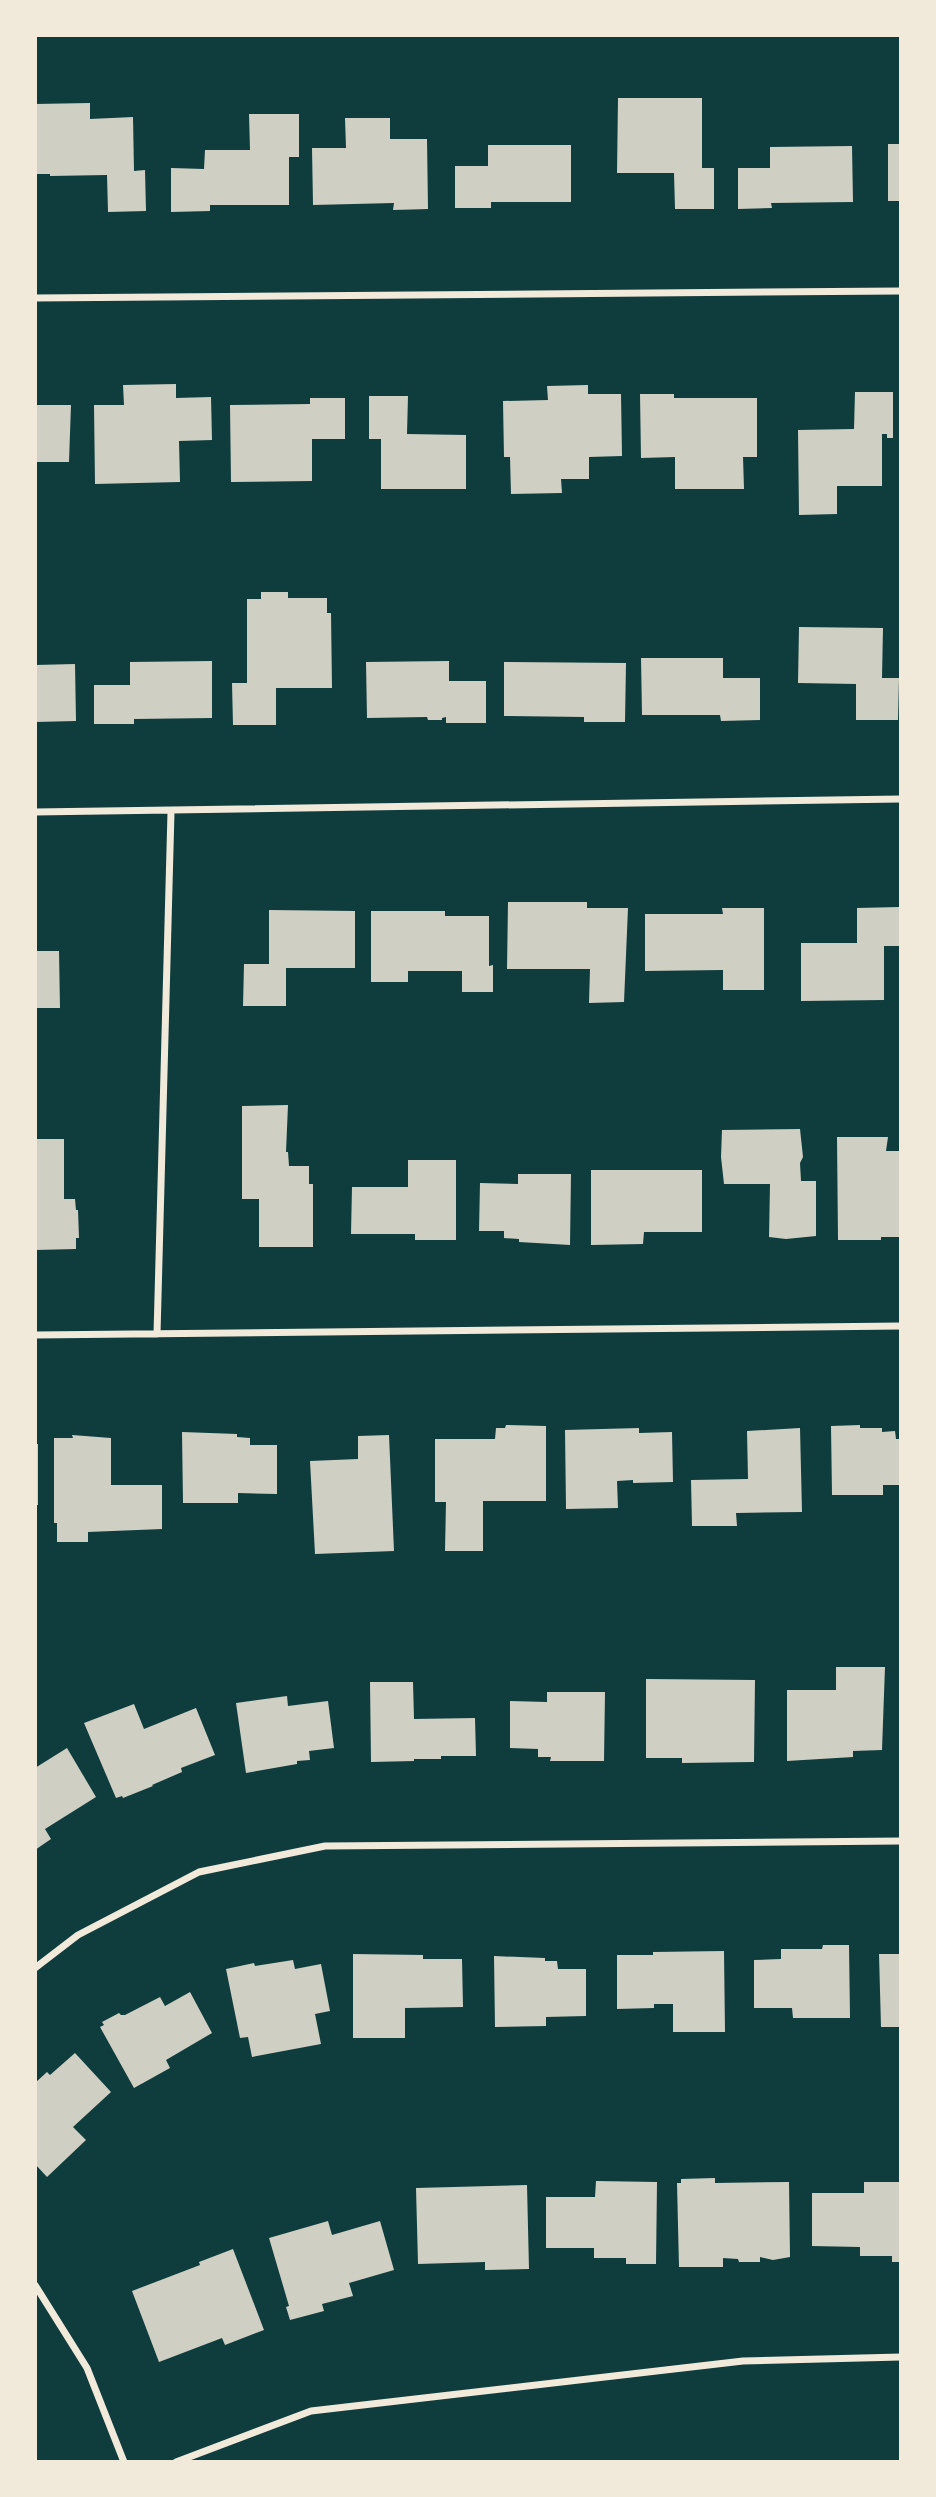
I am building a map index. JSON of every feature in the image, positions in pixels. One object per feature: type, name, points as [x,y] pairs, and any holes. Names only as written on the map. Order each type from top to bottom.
[{"type":"street","points":[[35,298],[901,291]]},
{"type":"street","points":[[35,812],[901,799]]},
{"type":"street","points":[[157,1334],[171,812]]},
{"type":"street","points":[[35,1335],[901,1326]]},
{"type":"street","points":[[35,1968],[78,1935],[199,1871],[325,1846],[901,1841]]},
{"type":"street","points":[[35,2285],[87,2368],[124,2462]]},
{"type":"street","points":[[176,2462],[311,2411],[743,2361],[901,2357]]},
{"type":"building","points":[[618,98],[702,98],[702,168],[714,168],[714,209],[675,209],[674,173],[617,173]]},
{"type":"building","points":[[90,103],[90,119],[133,117],[134,171],[145,170],[146,211],[108,212],[107,175],[35,174],[35,104]]},
{"type":"building","points":[[249,114],[299,114],[299,157],[289,157],[289,205],[210,205],[210,211],[171,212],[171,168],[204,169],[205,150],[250,150]]},
{"type":"building","points":[[345,118],[390,118],[390,139],[427,139],[428,209],[393,210],[394,203],[313,205],[312,148],[346,148]]},
{"type":"building","points":[[888,144],[901,144],[901,201],[888,201]]},
{"type":"building","points":[[488,145],[571,145],[571,202],[491,202],[491,208],[455,208],[455,166],[488,166]]},
{"type":"building","points":[[852,146],[853,202],[771,203],[772,208],[738,209],[738,168],[770,168],[770,147]]},
{"type":"building","points":[[176,384],[176,398],[211,397],[212,440],[179,441],[180,482],[95,484],[94,405],[124,405],[123,385]]},
{"type":"building","points":[[588,385],[588,394],[621,394],[622,456],[589,457],[589,479],[561,479],[562,493],[511,494],[510,457],[504,457],[503,401],[548,400],[547,386]]},
{"type":"building","points":[[855,392],[893,392],[893,438],[882,434],[882,486],[837,486],[837,514],[799,515],[798,430],[854,429]]},
{"type":"building","points":[[640,394],[674,394],[674,398],[757,398],[757,457],[743,457],[744,489],[675,489],[675,457],[641,458]]},
{"type":"building","points":[[369,396],[408,396],[407,434],[466,435],[466,489],[381,489],[381,439],[369,439]]},
{"type":"building","points":[[310,398],[345,398],[345,439],[312,439],[312,481],[231,482],[230,405],[310,404]]},
{"type":"building","points":[[35,405],[71,405],[69,462],[35,462]]},
{"type":"building","points":[[261,592],[288,592],[288,598],[327,598],[327,613],[331,613],[332,688],[276,688],[276,725],[233,725],[232,683],[247,683],[247,599],[261,599]]},
{"type":"building","points":[[799,627],[883,628],[882,678],[899,678],[898,720],[856,720],[856,684],[798,683]]},
{"type":"building","points":[[641,658],[723,658],[723,678],[760,678],[760,720],[721,721],[720,715],[642,715]]},
{"type":"building","points":[[212,661],[212,718],[134,719],[134,724],[94,724],[94,685],[130,685],[130,662]]},
{"type":"building","points":[[449,661],[449,681],[486,681],[486,723],[446,723],[446,717],[442,720],[428,720],[427,717],[367,718],[366,662]]},
{"type":"building","points":[[504,662],[626,663],[625,722],[584,722],[584,717],[504,716]]},
{"type":"building","points":[[75,664],[76,721],[35,722],[35,665]]},
{"type":"building","points":[[508,902],[587,902],[587,908],[628,908],[624,1002],[589,1003],[590,969],[507,969]]},
{"type":"building","points":[[899,907],[900,946],[884,946],[884,1000],[801,1001],[801,943],[857,943],[857,908]]},
{"type":"building","points":[[722,908],[764,908],[764,990],[723,990],[723,970],[645,971],[645,914],[723,914]]},
{"type":"building","points":[[269,910],[355,911],[355,968],[286,968],[286,1006],[243,1006],[244,964],[269,964]]},
{"type":"building","points":[[371,911],[445,911],[445,916],[489,916],[489,966],[493,965],[493,992],[462,992],[462,971],[408,971],[408,982],[371,982]]},
{"type":"building","points":[[35,951],[59,951],[60,1008],[35,1008]]},
{"type":"building","points":[[288,1105],[286,1152],[289,1166],[309,1166],[309,1184],[313,1184],[313,1247],[259,1247],[259,1199],[242,1199],[242,1106]]},
{"type":"building","points":[[800,1129],[803,1157],[800,1163],[801,1181],[816,1181],[816,1236],[786,1239],[769,1237],[770,1184],[724,1184],[722,1130]]},
{"type":"building","points":[[837,1137],[888,1137],[886,1151],[901,1151],[901,1237],[838,1240]]},
{"type":"building","points":[[35,1139],[64,1139],[64,1199],[75,1199],[78,1210],[79,1238],[76,1238],[76,1249],[35,1250]]},
{"type":"building","points":[[408,1160],[456,1160],[456,1240],[415,1240],[415,1234],[351,1234],[352,1187],[408,1187]]},
{"type":"building","points":[[591,1170],[702,1170],[702,1232],[644,1232],[643,1244],[591,1245]]},
{"type":"building","points":[[518,1174],[571,1174],[570,1245],[519,1242],[519,1239],[504,1238],[504,1231],[479,1231],[480,1183],[518,1184]]},
{"type":"building","points":[[506,1425],[546,1426],[546,1501],[483,1501],[483,1551],[445,1551],[446,1502],[435,1502],[435,1439],[495,1439],[496,1428],[505,1428]]},
{"type":"building","points":[[860,1425],[860,1428],[882,1428],[882,1432],[895,1431],[896,1439],[901,1439],[901,1485],[883,1485],[883,1495],[832,1495],[831,1426]]},
{"type":"building","points":[[639,1428],[639,1433],[672,1432],[673,1482],[617,1481],[618,1508],[566,1509],[565,1430]]},
{"type":"building","points":[[800,1428],[802,1512],[736,1513],[737,1526],[692,1526],[691,1480],[748,1479],[747,1431]]},
{"type":"building","points":[[182,1432],[237,1434],[237,1437],[250,1438],[250,1445],[277,1445],[277,1494],[238,1493],[238,1503],[183,1503]]},
{"type":"building","points":[[72,1435],[111,1438],[111,1485],[162,1485],[162,1529],[88,1532],[88,1542],[57,1542],[57,1523],[54,1523],[54,1438],[73,1438]]},
{"type":"building","points":[[389,1435],[394,1551],[315,1554],[310,1461],[358,1459],[358,1436]]},
{"type":"building","points":[[35,1444],[38,1444],[38,1505],[35,1505]]},
{"type":"building","points":[[836,1667],[885,1667],[882,1750],[853,1751],[853,1757],[787,1761],[787,1690],[836,1690]]},
{"type":"building","points":[[646,1679],[755,1680],[754,1762],[682,1763],[682,1758],[646,1758]]},
{"type":"building","points":[[370,1682],[413,1682],[414,1719],[475,1718],[476,1756],[371,1762]]},
{"type":"building","points":[[547,1692],[605,1692],[604,1761],[550,1761],[551,1757],[538,1757],[538,1749],[510,1748],[510,1701],[547,1702]]},
{"type":"building","points":[[287,1696],[288,1706],[328,1701],[334,1748],[309,1751],[310,1760],[297,1761],[297,1764],[246,1773],[236,1703]]},
{"type":"building","points":[[134,1704],[144,1729],[196,1708],[215,1755],[181,1768],[182,1772],[153,1786],[123,1798],[116,1798],[84,1723]]},
{"type":"building","points":[[67,1748],[96,1797],[45,1829],[51,1839],[35,1850],[35,1768]]},
{"type":"building","points":[[823,1945],[849,1945],[850,2018],[793,2018],[792,2008],[754,2008],[754,1960],[781,1959],[781,1949],[822,1949]]},
{"type":"building","points":[[724,1951],[725,2032],[673,2032],[673,2004],[654,2004],[654,2008],[617,2009],[617,1955]]},
{"type":"building","points":[[353,1954],[423,1955],[423,1959],[462,1959],[463,2007],[405,2008],[405,2038],[353,2038]]},
{"type":"building","points":[[879,1954],[901,1954],[901,2027],[881,2027]]},
{"type":"building","points":[[494,1956],[545,1958],[545,1961],[557,1961],[558,1969],[586,1969],[586,2016],[546,2017],[546,2026],[495,2027]]},
{"type":"building","points":[[293,1960],[295,1969],[321,1964],[330,2011],[315,2014],[321,2044],[252,2057],[248,2037],[240,2038],[226,1969],[254,1963],[255,1966]]},
{"type":"building","points":[[190,1992],[212,2033],[166,2060],[170,2068],[134,2088],[100,2027],[104,2025],[102,2022],[119,2013],[125,2015],[160,1997],[165,2006]]},
{"type":"building","points":[[75,2053],[111,2092],[73,2127],[86,2140],[47,2177],[35,2164],[35,2083],[47,2072],[50,2075]]},
{"type":"building","points":[[715,2178],[715,2183],[789,2182],[790,2257],[773,2260],[760,2257],[760,2262],[739,2262],[738,2259],[723,2258],[723,2267],[679,2267],[677,2183],[681,2183],[681,2179]]},
{"type":"building","points":[[596,2181],[657,2182],[656,2264],[626,2264],[626,2258],[594,2258],[594,2248],[546,2248],[546,2197],[595,2197]]},
{"type":"building","points":[[864,2182],[901,2182],[901,2262],[892,2262],[892,2256],[860,2256],[860,2247],[812,2246],[812,2193],[864,2193]]},
{"type":"building","points":[[527,2185],[529,2269],[485,2270],[485,2262],[418,2264],[416,2188]]},
{"type":"building","points":[[328,2221],[332,2235],[380,2221],[394,2270],[349,2283],[353,2296],[322,2304],[324,2311],[290,2320],[286,2307],[289,2306],[269,2238]]},
{"type":"building","points":[[233,2249],[264,2330],[225,2345],[222,2338],[159,2362],[132,2291],[200,2265],[199,2262]]}]
